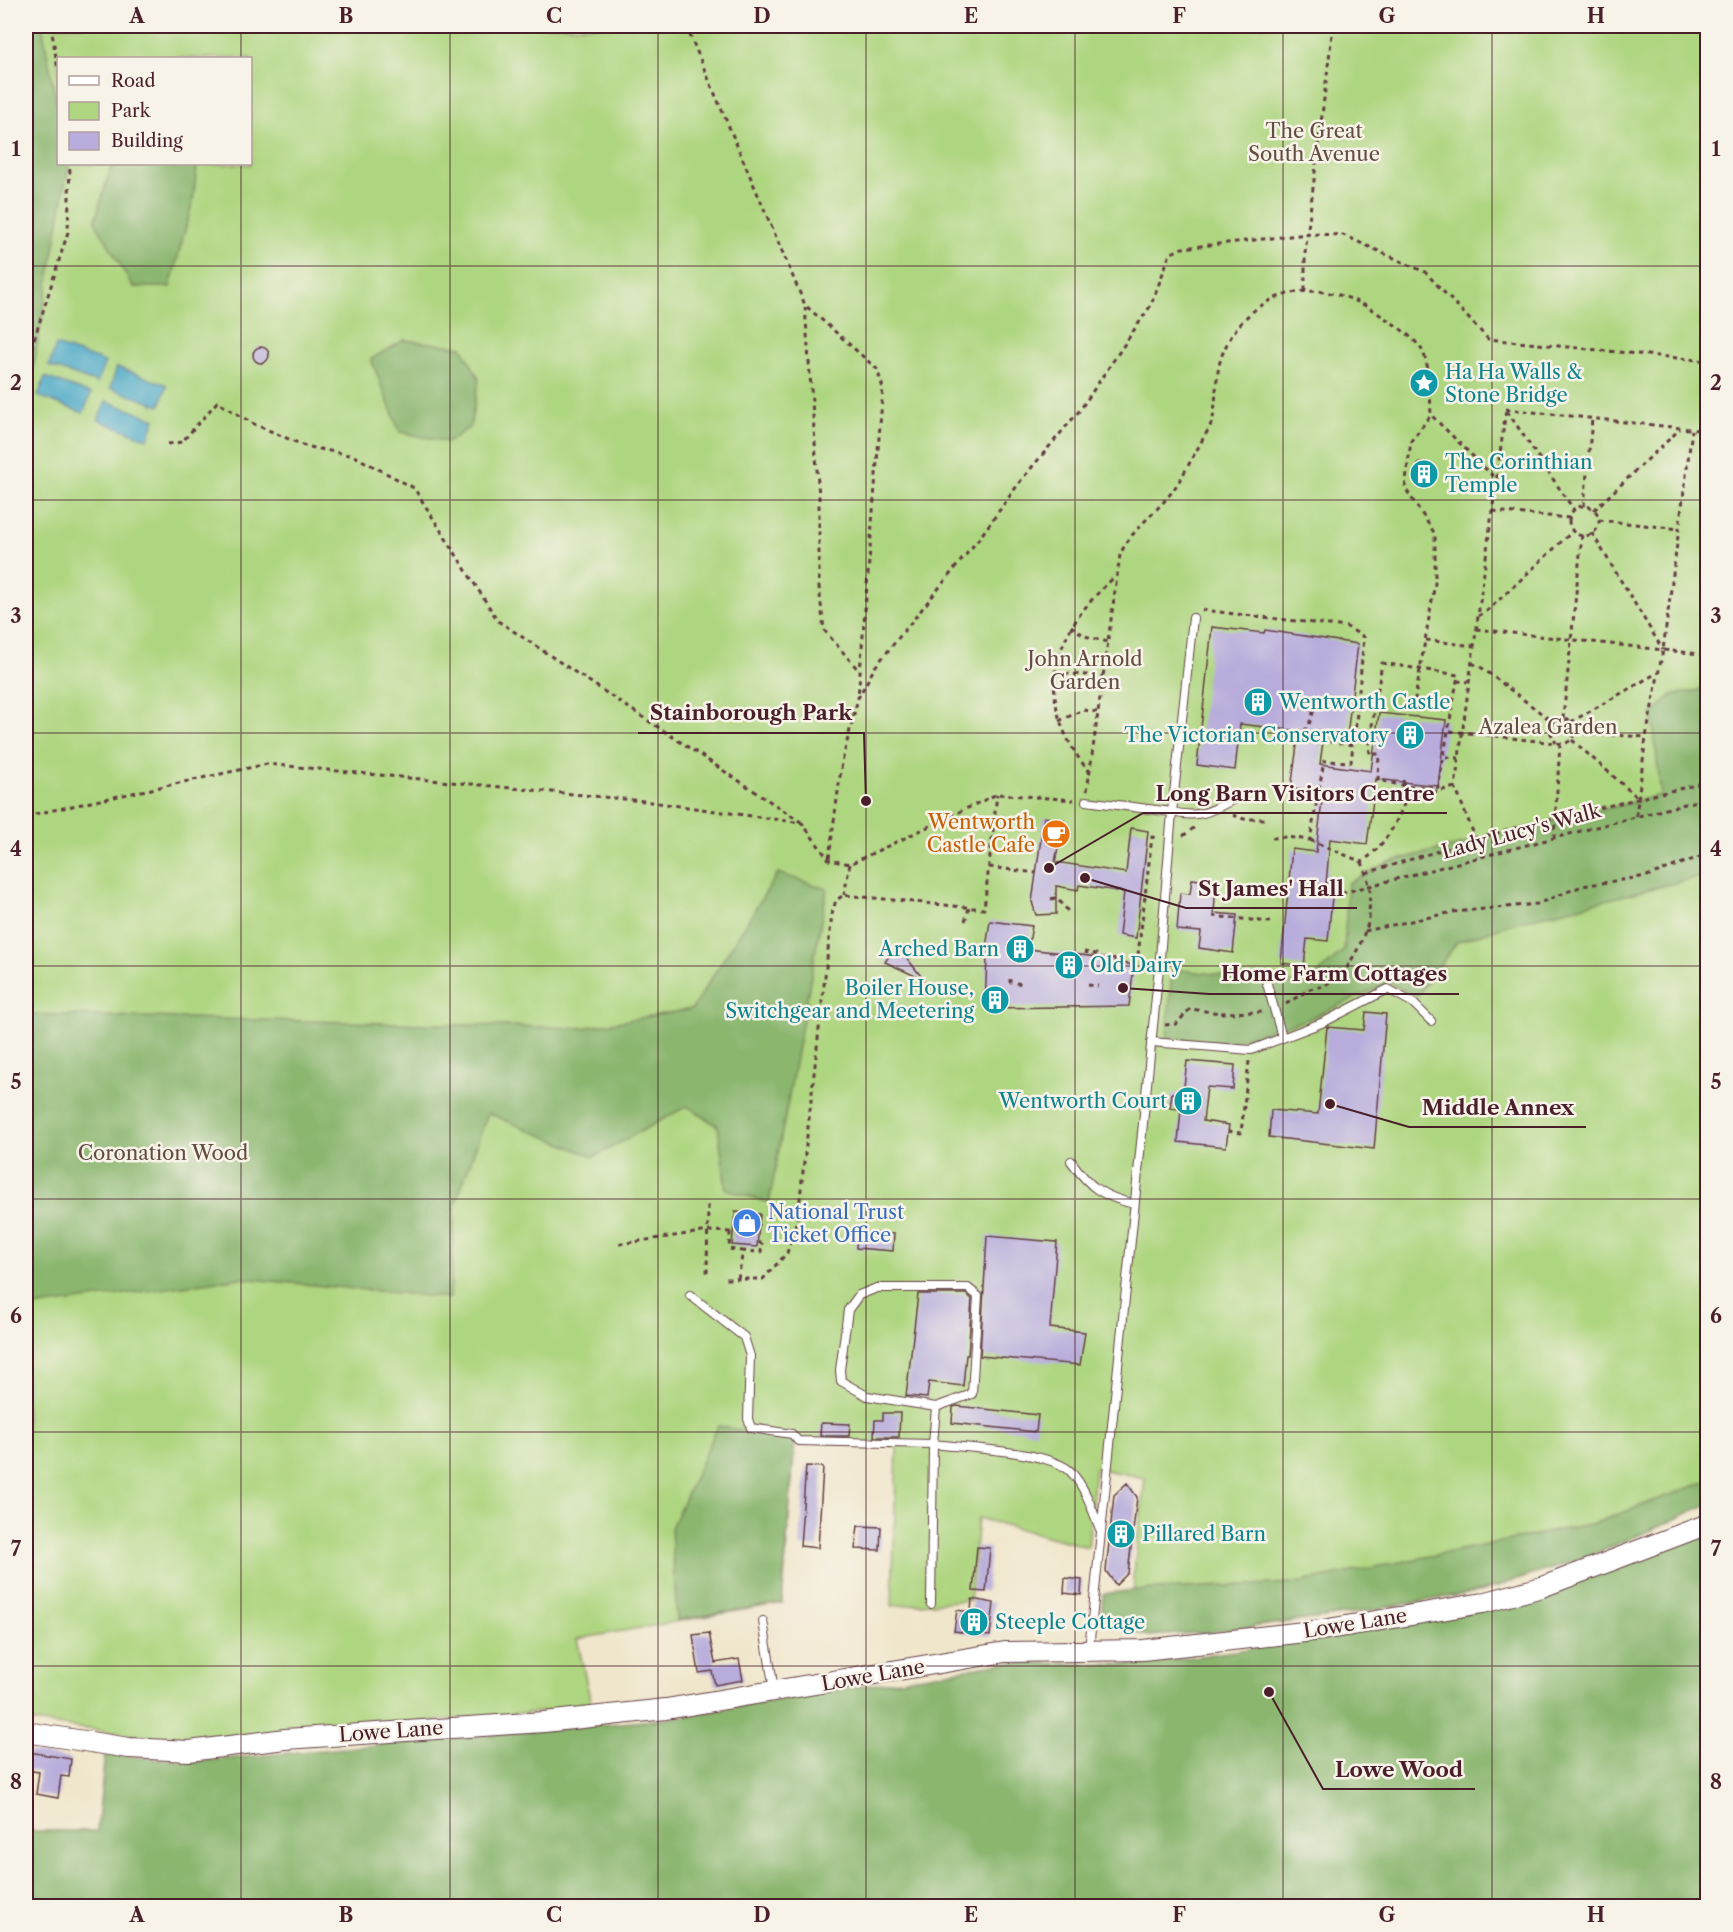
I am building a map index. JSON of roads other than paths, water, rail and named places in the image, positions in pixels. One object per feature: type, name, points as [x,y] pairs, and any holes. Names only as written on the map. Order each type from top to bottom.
[{"type":"street","name":"Lowe Lane","points":[[26,1732],[129,1748],[189,1751],[285,1739],[544,1722],[666,1709],[1005,1652],[1143,1650],[1322,1630],[1483,1603],[1542,1587],[1707,1524]]},
{"type":"lane","points":[[1089,1649],[1153,1025],[1172,812],[1188,687],[1193,618]]},
{"type":"lane","points":[[1086,801],[1198,815],[1236,798]]},
{"type":"lane","points":[[1264,973],[1282,1037]]},
{"type":"lane","points":[[1151,1042],[1251,1050],[1324,1022],[1388,989],[1413,1003],[1431,1021]]},
{"type":"lane","points":[[1071,1161],[1082,1177],[1106,1196],[1134,1204]]},
{"type":"lane","points":[[877,1288],[968,1288],[978,1296],[972,1394],[936,1407],[867,1396],[841,1381],[848,1310],[859,1295],[877,1288]]},
{"type":"lane","points":[[690,1295],[744,1337],[750,1356],[748,1419],[751,1428],[792,1434],[798,1441],[933,1444],[1050,1458],[1069,1470],[1082,1485],[1101,1530]]},
{"type":"lane","points":[[931,1604],[933,1444],[936,1407]]},
{"type":"lane","points":[[763,1622],[775,1692]]},
{"type":"water","points":[[56,345],[105,362],[97,383],[49,366]]},
{"type":"water","points":[[117,367],[167,385],[160,406],[110,388]]},
{"type":"water","points":[[45,377],[91,394],[83,413],[38,396]]},
{"type":"water","points":[[106,401],[155,419],[148,439],[98,420]]},
{"type":"place","name":"Ha Ha Walls & Stone Bridge","points":[[1424,383]]},
{"type":"place","name":"The Corinthian Temple","points":[[1424,474]]},
{"type":"place","name":"Wentworth Castle","points":[[1258,702]]},
{"type":"place","name":"The Victorian Conservatory","points":[[1410,735]]},
{"type":"place","name":"Stainborough Park","points":[[866,801]]},
{"type":"place","name":"Wentworth Castle Cafe","points":[[1056,834]]},
{"type":"place","name":"Long Barn Visitors Centre","points":[[1049,868]]},
{"type":"place","name":"St James' Hall","points":[[1085,878]]},
{"type":"place","name":"Arched Barn","points":[[1020,949]]},
{"type":"place","name":"Old Dairy","points":[[1069,965]]},
{"type":"place","name":"Home Farm Cottages","points":[[1123,988]]},
{"type":"place","name":"Boiler House, Switchgear and Meetering","points":[[995,1000]]},
{"type":"place","name":"Wentworth Court","points":[[1188,1101]]},
{"type":"place","name":"Middle Annex","points":[[1330,1104]]},
{"type":"place","name":"National Trust Ticket Office","points":[[747,1223]]},
{"type":"place","name":"Pillared Barn","points":[[1121,1534]]},
{"type":"place","name":"Steeple Cottage","points":[[974,1622]]},
{"type":"place","name":"Lowe Wood","points":[[1269,1692]]},
{"type":"park label","name":"The Great South Avenue","points":[[1314,142]]},
{"type":"park label","name":"John Arnold Garden","points":[[1085,670]]},
{"type":"park label","name":"Azalea Garden","points":[[1548,727]]},
{"type":"park label","name":"Coronation Wood","points":[[163,1153]]}]
